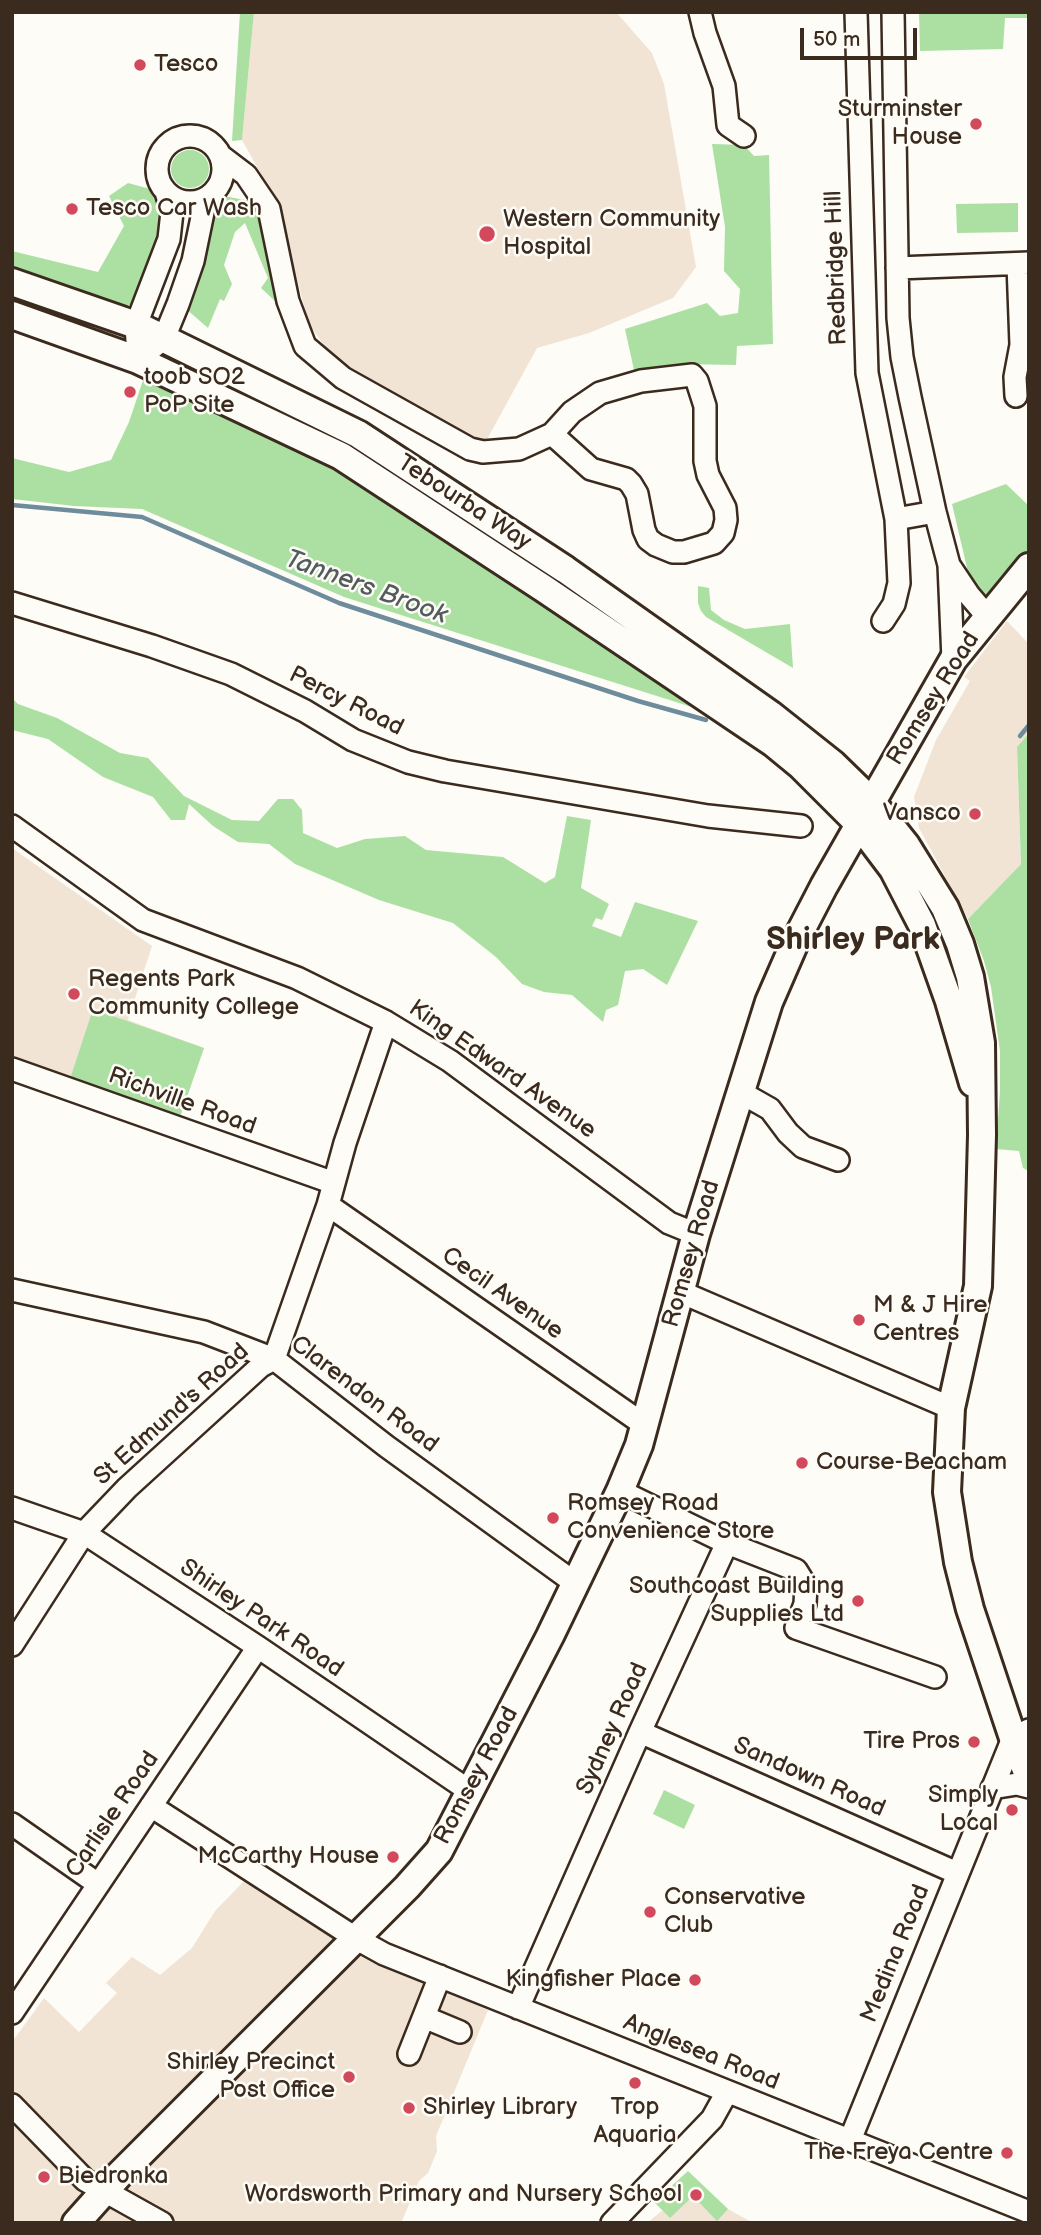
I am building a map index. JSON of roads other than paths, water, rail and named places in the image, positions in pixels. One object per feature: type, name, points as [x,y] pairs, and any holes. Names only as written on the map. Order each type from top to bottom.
[{"type":"main road","name":"Tebourba Way","points":[[12,282],[136,325],[358,434],[543,555],[770,713],[833,764],[865,813]]},
{"type":"main road","name":"Tebourba Way","points":[[12,315],[138,360],[341,456],[773,743],[865,813]]},
{"type":"main road","name":"Romsey Road","points":[[76,2223],[425,1869],[439,1851],[620,1491],[646,1426],[696,1234],[769,1002],[796,940],[953,660],[1029,567]]},
{"type":"main road","points":[[865,813],[922,925],[981,1108],[978,1286],[944,1405],[947,1492],[958,1562],[970,1609],[1021,1734],[1029,1777]]},
{"type":"street","points":[[700,12],[724,86],[728,125],[744,136]]},
{"type":"street","name":"Redbridge Hill","points":[[856,12],[867,373],[895,519],[899,583],[894,604],[883,621]]},
{"type":"street","points":[[893,12],[898,318],[902,357],[949,565],[953,660]]},
{"type":"street","points":[[138,360],[136,325],[169,239],[172,212],[160,181],[158,164],[162,152],[175,140],[190,136],[206,140],[220,156],[246,175],[269,209],[296,325],[305,346],[343,378],[470,449],[483,452],[519,449],[552,434],[572,412],[600,393],[641,381],[692,375],[697,381],[705,406],[705,461],[708,475],[725,508],[723,533],[714,543],[684,552],[673,552],[656,545],[648,539],[644,530],[637,494],[631,484],[626,479],[591,469],[552,434]]},
{"type":"street","points":[[138,360],[164,338],[194,261],[211,194],[223,173],[220,156]]},
{"type":"street","points":[[166,192],[182,201],[194,202],[211,194],[240,188],[256,191]]},
{"type":"street","points":[[897,268],[1024,263],[1025,345],[1015,377],[1017,396]]},
{"type":"street","points":[[895,519],[935,512]]},
{"type":"street","points":[[949,565],[987,616]]},
{"type":"street","name":"Percy Road","points":[[12,603],[152,646],[231,674],[272,693],[363,745],[408,762],[445,771],[718,817],[795,818]]},
{"type":"street","name":"King Edward Avenue","points":[[12,826],[143,920],[297,978],[386,1022],[450,1061],[669,1223],[696,1234]]},
{"type":"street","name":"St Edmund's Road","points":[[12,1645],[84,1533],[127,1488],[261,1366],[274,1359],[328,1205],[345,1143],[386,1022]]},
{"type":"street","name":"Richville Road","points":[[12,1069],[334,1183]]},
{"type":"street","points":[[740,1092],[770,1109],[788,1133],[803,1147],[838,1160]]},
{"type":"street","name":"Cecil Avenue","points":[[328,1205],[646,1426]]},
{"type":"street","name":"Clarendon Road","points":[[12,1290],[204,1332],[274,1359],[386,1446],[575,1583]]},
{"type":"street","points":[[679,1293],[944,1405]]},
{"type":"street","points":[[620,1491],[727,1543],[796,1570],[806,1586],[805,1604],[796,1628],[935,1677]]},
{"type":"street","name":"Shirley Park Road","points":[[12,1508],[84,1533],[471,1792]]},
{"type":"street","name":"Sydney Road","points":[[519,2008],[640,1732],[727,1543]]},
{"type":"street","name":"Carlisle Road","points":[[12,2012],[258,1647]]},
{"type":"street","name":"Sandown Road","points":[[640,1732],[957,1873]]},
{"type":"street","name":"Medina Road","points":[[850,2140],[992,1788],[1021,1734]]},
{"type":"street","points":[[992,1788],[1017,1784],[1029,1787]]},
{"type":"street","name":"Anglesea Road","points":[[151,1806],[356,1939],[384,1954],[1029,2212]]},
{"type":"street","points":[[12,1824],[98,1884]]},
{"type":"street","points":[[409,2054],[440,1976]]},
{"type":"street","points":[[424,2017],[460,2032]]},
{"type":"street","points":[[612,2223],[712,2119],[727,2092]]},
{"type":"street","points":[[12,2105],[75,2171],[104,2192],[162,2223]]},
{"type":"waterway","name":"Tanners Brook","points":[[12,505],[142,517],[339,603],[638,701],[706,720]]},
{"type":"waterway","name":"Tanners Brook","points":[[1020,736],[1029,725]]},
{"type":"place","name":"Tesco","points":[[140,65]]},
{"type":"place","name":"Sturminster House","points":[[976,124]]},
{"type":"place","name":"Tesco Car Wash","points":[[72,209]]},
{"type":"place","name":"Western Community Hospital","points":[[487,234]]},
{"type":"place","name":"toob SO2 PoP Site","points":[[130,392]]},
{"type":"place","name":"Vansco","points":[[975,814]]},
{"type":"place","name":"Regents Park Community College","points":[[74,994]]},
{"type":"place","name":"M & J Hire Centres","points":[[859,1320]]},
{"type":"place","name":"Course-Beacham","points":[[802,1463]]},
{"type":"place","name":"Romsey Road Convenience Store","points":[[553,1518]]},
{"type":"place","name":"Southcoast Building Supplies Ltd","points":[[858,1601]]},
{"type":"place","name":"Tire Pros","points":[[974,1742]]},
{"type":"place","name":"Simply Local","points":[[1012,1810]]},
{"type":"place","name":"McCarthy House","points":[[393,1857]]},
{"type":"place","name":"Conservative Club","points":[[650,1912]]},
{"type":"place","name":"Kingfisher Place","points":[[695,1980]]},
{"type":"place","name":"Shirley Precinct Post Office","points":[[349,2077]]},
{"type":"place","name":"Trop Aquaria","points":[[635,2083]]},
{"type":"place","name":"Shirley Library","points":[[409,2108]]},
{"type":"place","name":"The Freya Centre","points":[[1007,2153]]},
{"type":"place","name":"Biedronka","points":[[44,2177]]},
{"type":"place","name":"Wordsworth Primary and Nursery School","points":[[696,2195]]},
{"type":"district","name":"Shirley Park","points":[[853,941]]}]
